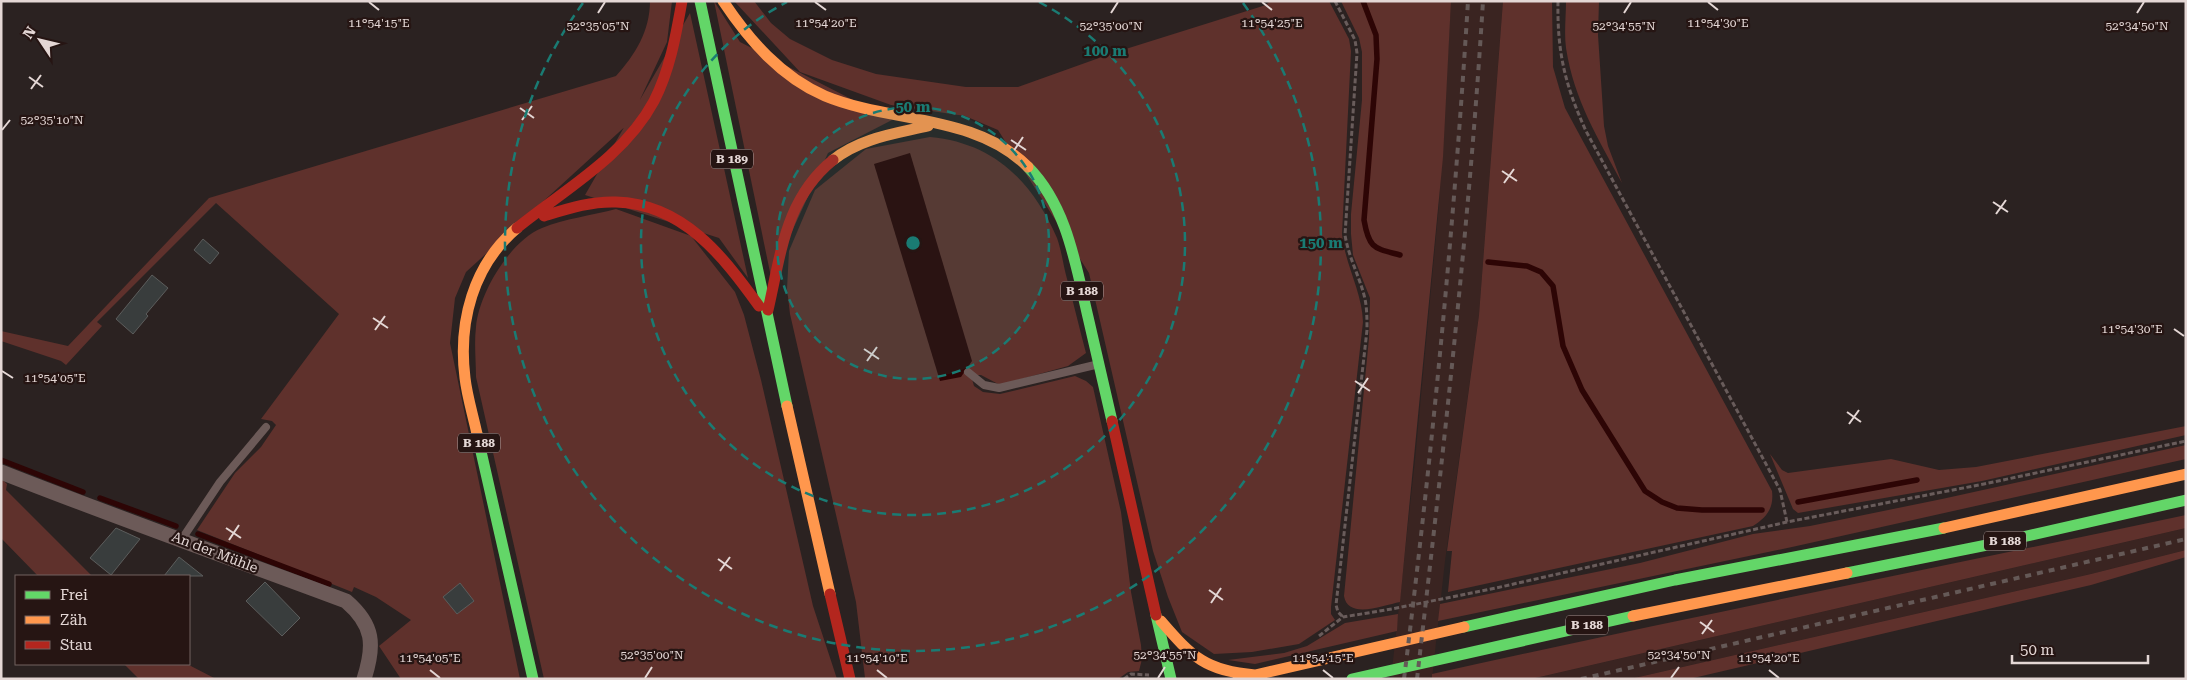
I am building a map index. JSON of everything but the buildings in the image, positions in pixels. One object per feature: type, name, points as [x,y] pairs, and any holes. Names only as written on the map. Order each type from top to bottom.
[{"type":"highway","points":[[524,224],[602,163],[637,127],[649,109],[667,67],[682,1]]},
{"type":"highway","name":"B 189","points":[[700,1],[766,316]]},
{"type":"highway","points":[[724,1],[751,41],[773,62],[799,80],[843,102],[938,124]]},
{"type":"highway","name":"B 188","points":[[766,316],[787,226],[795,206],[808,186],[825,167],[845,151],[869,138],[938,124],[960,128],[981,135],[1004,148],[1022,162],[1044,187],[1054,202],[1074,256],[1172,679]]},
{"type":"highway","name":"B 188","points":[[533,679],[464,379],[463,329],[475,284],[493,252],[524,224],[569,207],[596,202],[622,202],[665,212],[684,222],[716,248],[766,316],[850,679]]},
{"type":"highway","name":"B 188","points":[[1238,679],[1610,594],[1988,519],[2186,474]]},
{"type":"highway","name":"B 188","points":[[1352,679],[1580,627],[1992,544],[2186,500]]},
{"type":"highway","points":[[1157,616],[1185,649],[1209,667],[1232,674],[1255,675]]},
{"type":"street","name":"An der Mühle","points":[[1,472],[346,601],[365,622],[370,635],[370,663],[364,679]]},
{"type":"lane","points":[[968,372],[984,385],[999,388],[1099,364]]},
{"type":"lane","points":[[182,539],[220,482],[266,427]]},
{"type":"path","points":[[1334,1],[1355,40],[1357,53],[1345,235],[1348,254],[1365,298],[1367,311],[1367,330],[1336,605],[1342,617],[1392,610],[1787,522],[1984,484],[2186,441]]},
{"type":"path","points":[[1558,1],[1560,55],[1573,101],[1586,131],[1780,490],[1787,522]]},
{"type":"shaded area","points":[[650,1],[672,1],[667,42],[629,123],[466,272],[455,298],[450,343],[520,679],[401,679],[379,646],[411,620],[376,597],[354,587],[352,592],[197,530],[235,473],[261,447],[276,425],[272,421],[261,419],[339,314],[216,203],[97,322],[102,326],[66,365],[61,361],[1,341],[1,331],[68,346],[209,198],[616,76],[640,42],[647,22]]},
{"type":"shaded area","points":[[714,1],[740,42],[892,120],[828,153],[771,277]]},
{"type":"shaded area","points":[[734,1],[754,1],[771,23],[790,39],[832,60],[876,74],[966,87],[1018,87],[1113,53],[1266,5],[1270,1],[1329,1],[1349,39],[1351,51],[1342,234],[1346,256],[1360,300],[1363,322],[1331,607],[1331,614],[1335,620],[1299,644],[1252,652],[1214,654],[1182,632],[1153,551],[1089,273],[998,130],[965,116],[891,105],[800,72]]},
{"type":"shaded area","points":[[1341,1],[1451,1],[1443,157],[1400,602],[1368,609],[1352,607],[1347,603],[1344,596],[1369,338],[1370,298],[1353,255],[1351,234],[1351,214],[1362,100],[1362,52],[1359,38]]},
{"type":"shaded area","points":[[1451,1],[1503,1],[1479,315],[1445,561],[1432,679],[1391,679],[1415,460],[1439,204]]},
{"type":"shaded area","points":[[1503,1],[1552,1],[1553,67],[1565,108],[1772,491],[1772,502],[1766,515],[1753,526],[1448,592],[1452,551],[1447,551],[1479,315]]},
{"type":"shaded area","points":[[1566,1],[1599,1],[1598,35],[1604,126],[1608,146],[1622,183],[1588,118],[1575,85],[1566,48]]},
{"type":"shaded area","points":[[690,13],[748,278],[719,238],[585,195]]},
{"type":"shaded area","points":[[930,137],[973,147],[1008,168],[1036,199],[1057,238],[1086,353],[1068,366],[1000,385],[981,375],[976,375],[972,379],[974,386],[983,392],[1000,394],[1075,376],[1093,387],[1121,512],[1131,592],[1141,645],[1142,659],[1139,671],[1128,672],[1118,679],[865,678],[856,602],[790,314],[787,289],[789,251],[815,190],[866,149]]},
{"type":"shaded area","points":[[910,153],[972,361],[961,377],[940,381],[874,164]]},
{"type":"shaded area","points":[[616,209],[691,236],[735,292],[744,315],[761,380],[813,606],[837,679],[544,679],[476,377],[476,327],[478,314],[490,284],[508,256],[519,244],[542,228]]},
{"type":"shaded area","points":[[2186,426],[2186,435],[1982,481],[1798,513],[1793,509],[1770,454],[1782,470],[1788,473],[1891,459],[1939,470],[1976,467]]},
{"type":"shaded area","points":[[2186,445],[2186,459],[1792,547],[1438,621],[1440,604],[1640,563],[1753,534],[1810,526],[1942,499]]},
{"type":"shaded area","points":[[1,478],[7,484],[6,490],[91,575],[37,575],[1,538]]},
{"type":"shaded area","points":[[2186,515],[2186,528],[1531,679],[1432,679],[1432,674],[1526,653]]},
{"type":"shaded area","points":[[2186,528],[2186,550],[2091,574],[1630,679],[1531,679]]},
{"type":"shaded area","points":[[2186,550],[2186,557],[2091,585],[1689,679],[1630,679],[2091,574]]},
{"type":"shaded area","points":[[1398,614],[1397,631],[1255,664],[1228,660],[1284,653],[1307,646],[1345,623]]},
{"type":"shaded area","points":[[125,665],[189,665],[216,679],[139,679]]},
{"type":"waterway","points":[[1363,1],[1376,35],[1377,59],[1364,220],[1368,237],[1374,246],[1400,255]]},
{"type":"waterway","points":[[1488,262],[1527,266],[1541,272],[1553,286],[1563,346],[1582,390],[1645,491],[1662,502],[1677,508],[1762,510]]},
{"type":"waterway","points":[[1,460],[83,492]]},
{"type":"waterway","points":[[1798,502],[1917,480]]},
{"type":"waterway","points":[[100,498],[176,526]]},
{"type":"waterway","points":[[198,534],[329,584]]},
{"type":"railway","points":[[1404,679],[1424,510],[1441,340],[1456,171],[1468,1]]},
{"type":"railway","points":[[1417,679],[1463,256],[1483,1]]},
{"type":"railway","points":[[1581,679],[2186,539]]},
{"type":"traffic: fast","points":[[700,1],[787,406]]},
{"type":"traffic: fast","points":[[1028,167],[1052,200],[1068,238],[1112,421]]},
{"type":"traffic: fast","points":[[477,434],[533,679]]},
{"type":"traffic: fast","points":[[1847,573],[1992,544],[2186,500]]},
{"type":"traffic: fast","points":[[1464,627],[1675,580],[1944,528]]},
{"type":"traffic: fast","points":[[1156,615],[1171,679]]},
{"type":"traffic: fast","points":[[1352,679],[1633,616]]},
{"type":"traffic: slow","points":[[723,1],[744,30],[767,56],[794,79],[809,88],[850,105],[958,128],[983,137],[1007,150],[1028,167]]},
{"type":"traffic: slow","points":[[833,160],[866,142],[890,134],[928,126]]},
{"type":"traffic: slow","points":[[477,434],[465,378],[463,357],[467,316],[479,277],[489,259],[517,228]]},
{"type":"traffic: slow","points":[[787,406],[830,594]]},
{"type":"traffic: slow","points":[[1944,528],[2186,474]]},
{"type":"traffic: slow","points":[[1633,616],[1847,573]]},
{"type":"traffic: slow","points":[[1161,621],[1191,653],[1201,660],[1224,670],[1255,675]]},
{"type":"traffic: slow","points":[[1238,679],[1464,627]]},
{"type":"traffic: jam","points":[[517,228],[610,156],[641,121],[660,89],[675,39],[682,1]]},
{"type":"traffic: jam","points":[[768,310],[787,229],[795,210],[804,192],[817,175],[833,160]]},
{"type":"traffic: jam","points":[[544,216],[579,206],[607,202],[640,205],[662,212],[699,236],[716,252],[759,306]]},
{"type":"traffic: jam","points":[[1112,421],[1156,615]]},
{"type":"traffic: jam","points":[[830,594],[850,679]]}]
